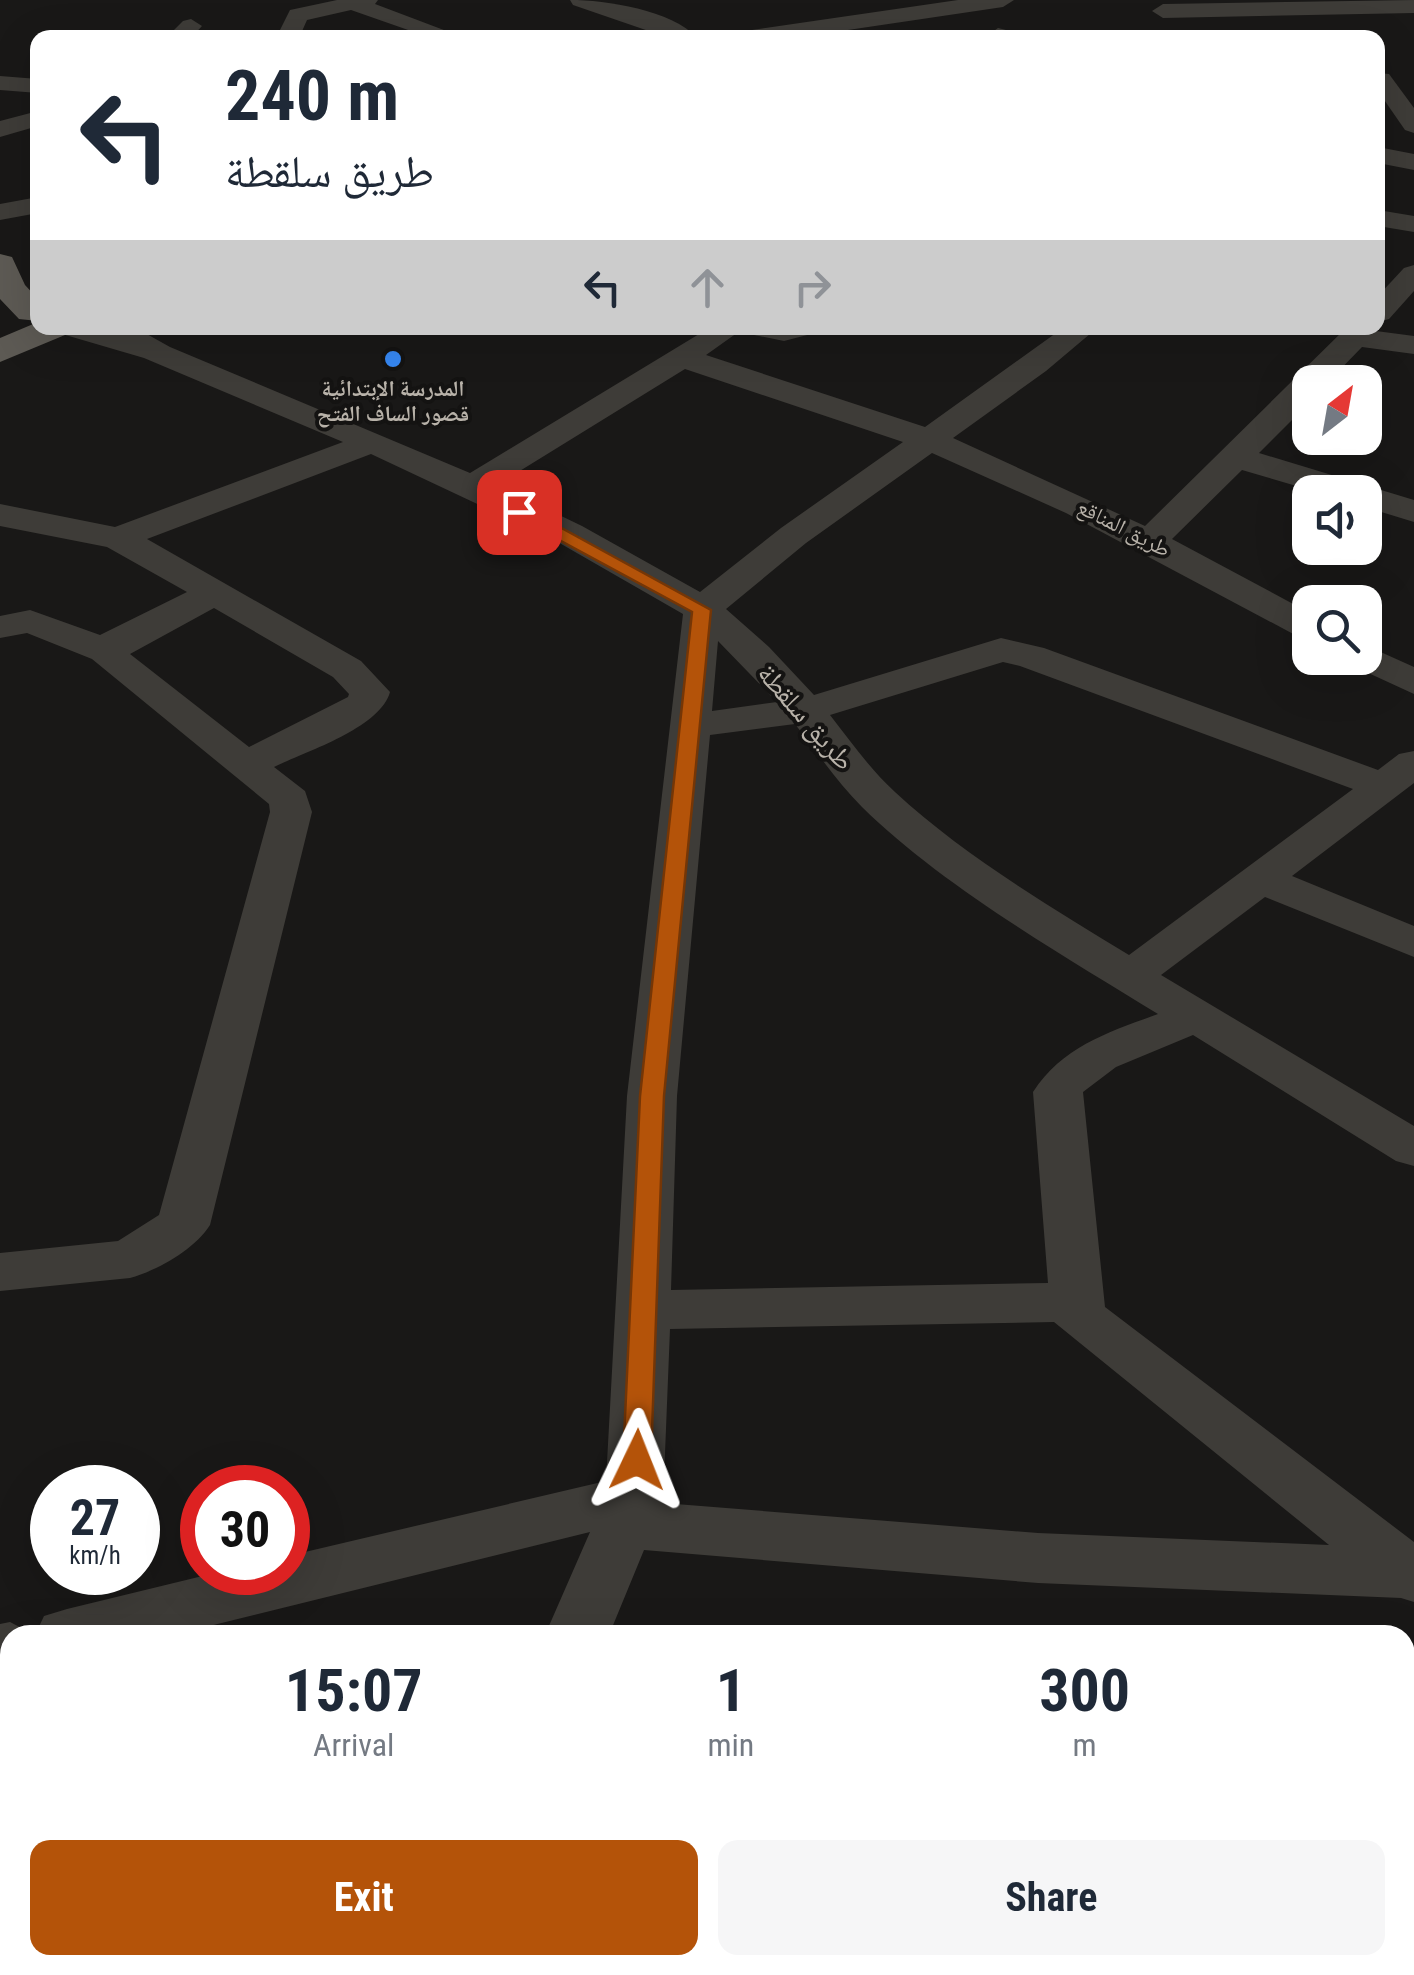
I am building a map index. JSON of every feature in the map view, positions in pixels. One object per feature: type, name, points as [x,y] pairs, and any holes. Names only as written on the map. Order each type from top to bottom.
[{"type":"main road","points":[[0,262],[9,288],[30,312]]},
{"type":"main road","points":[[0,350],[30,316]]},
{"type":"street","points":[[581,0],[684,30]]},
{"type":"street","points":[[801,30],[1003,0]]},
{"type":"street","points":[[291,30],[298,15],[359,1],[433,30]]},
{"type":"street","points":[[1154,30],[1165,6],[1413,3]]},
{"type":"street","points":[[597,30],[638,17],[668,30]]},
{"type":"street","points":[[1385,79],[1414,78]]},
{"type":"street","points":[[0,83],[30,85]]},
{"type":"street","points":[[1385,87],[1414,125]]},
{"type":"street","points":[[0,129],[30,120]]},
{"type":"street","points":[[1385,157],[1414,162]]},
{"type":"street","points":[[0,212],[30,206]]},
{"type":"street","points":[[1385,219],[1414,224]]},
{"type":"street","points":[[1385,261],[1414,266]]},
{"type":"street","points":[[1385,305],[1414,274]]},
{"type":"street","name":"طريق سلقطة","points":[[92,335],[159,354]]},
{"type":"street","name":"طريق سلقطة","points":[[127,335],[159,354],[370,443],[576,539],[702,610],[805,710],[890,810],[990,888],[1414,1148]]},
{"type":"street","points":[[469,488],[718,335]]},
{"type":"street","points":[[581,1625],[630,1510],[652,1096],[702,610],[745,572],[932,441],[1073,335]]},
{"type":"street","points":[[1327,365],[1355,335]]},
{"type":"street","points":[[1371,335],[1414,345]]},
{"type":"street","name":"طريق المناقع","points":[[680,358],[932,441],[1102,516],[1292,618]]},
{"type":"street","points":[[1150,541],[1292,401]]},
{"type":"street","points":[[118,538],[370,443]]},
{"type":"street","points":[[1236,458],[1294,475]]},
{"type":"street","points":[[1382,501],[1414,511]]},
{"type":"street","points":[[0,515],[64,524],[118,538],[347,670],[370,692],[367,702],[357,711],[245,764]]},
{"type":"street","points":[[108,652],[112,644],[215,593]]},
{"type":"street","points":[[0,626],[30,621],[108,652],[290,800],[292,812],[183,1225],[130,1258],[0,1272]]},
{"type":"street","points":[[690,726],[805,710],[1001,650],[1399,774]]},
{"type":"street","points":[[1382,666],[1414,682]]},
{"type":"street","points":[[1130,977],[1399,774]]},
{"type":"street","points":[[1260,879],[1414,942]]},
{"type":"street","points":[[1198,1016],[1083,1064],[1063,1079],[1058,1092],[1078,1315],[1412,1575]]},
{"type":"street","points":[[643,1310],[1077,1302]]},
{"type":"street","points":[[111,1625],[630,1510],[1038,1558],[1412,1575]]},
{"type":"place","name":"المدرسة الإبتدائية قصور الساف الفتح","points":[[393,359]]},
{"type":"route","points":[[519,512],[576,539],[702,610],[652,1096],[637,1460]]}]
